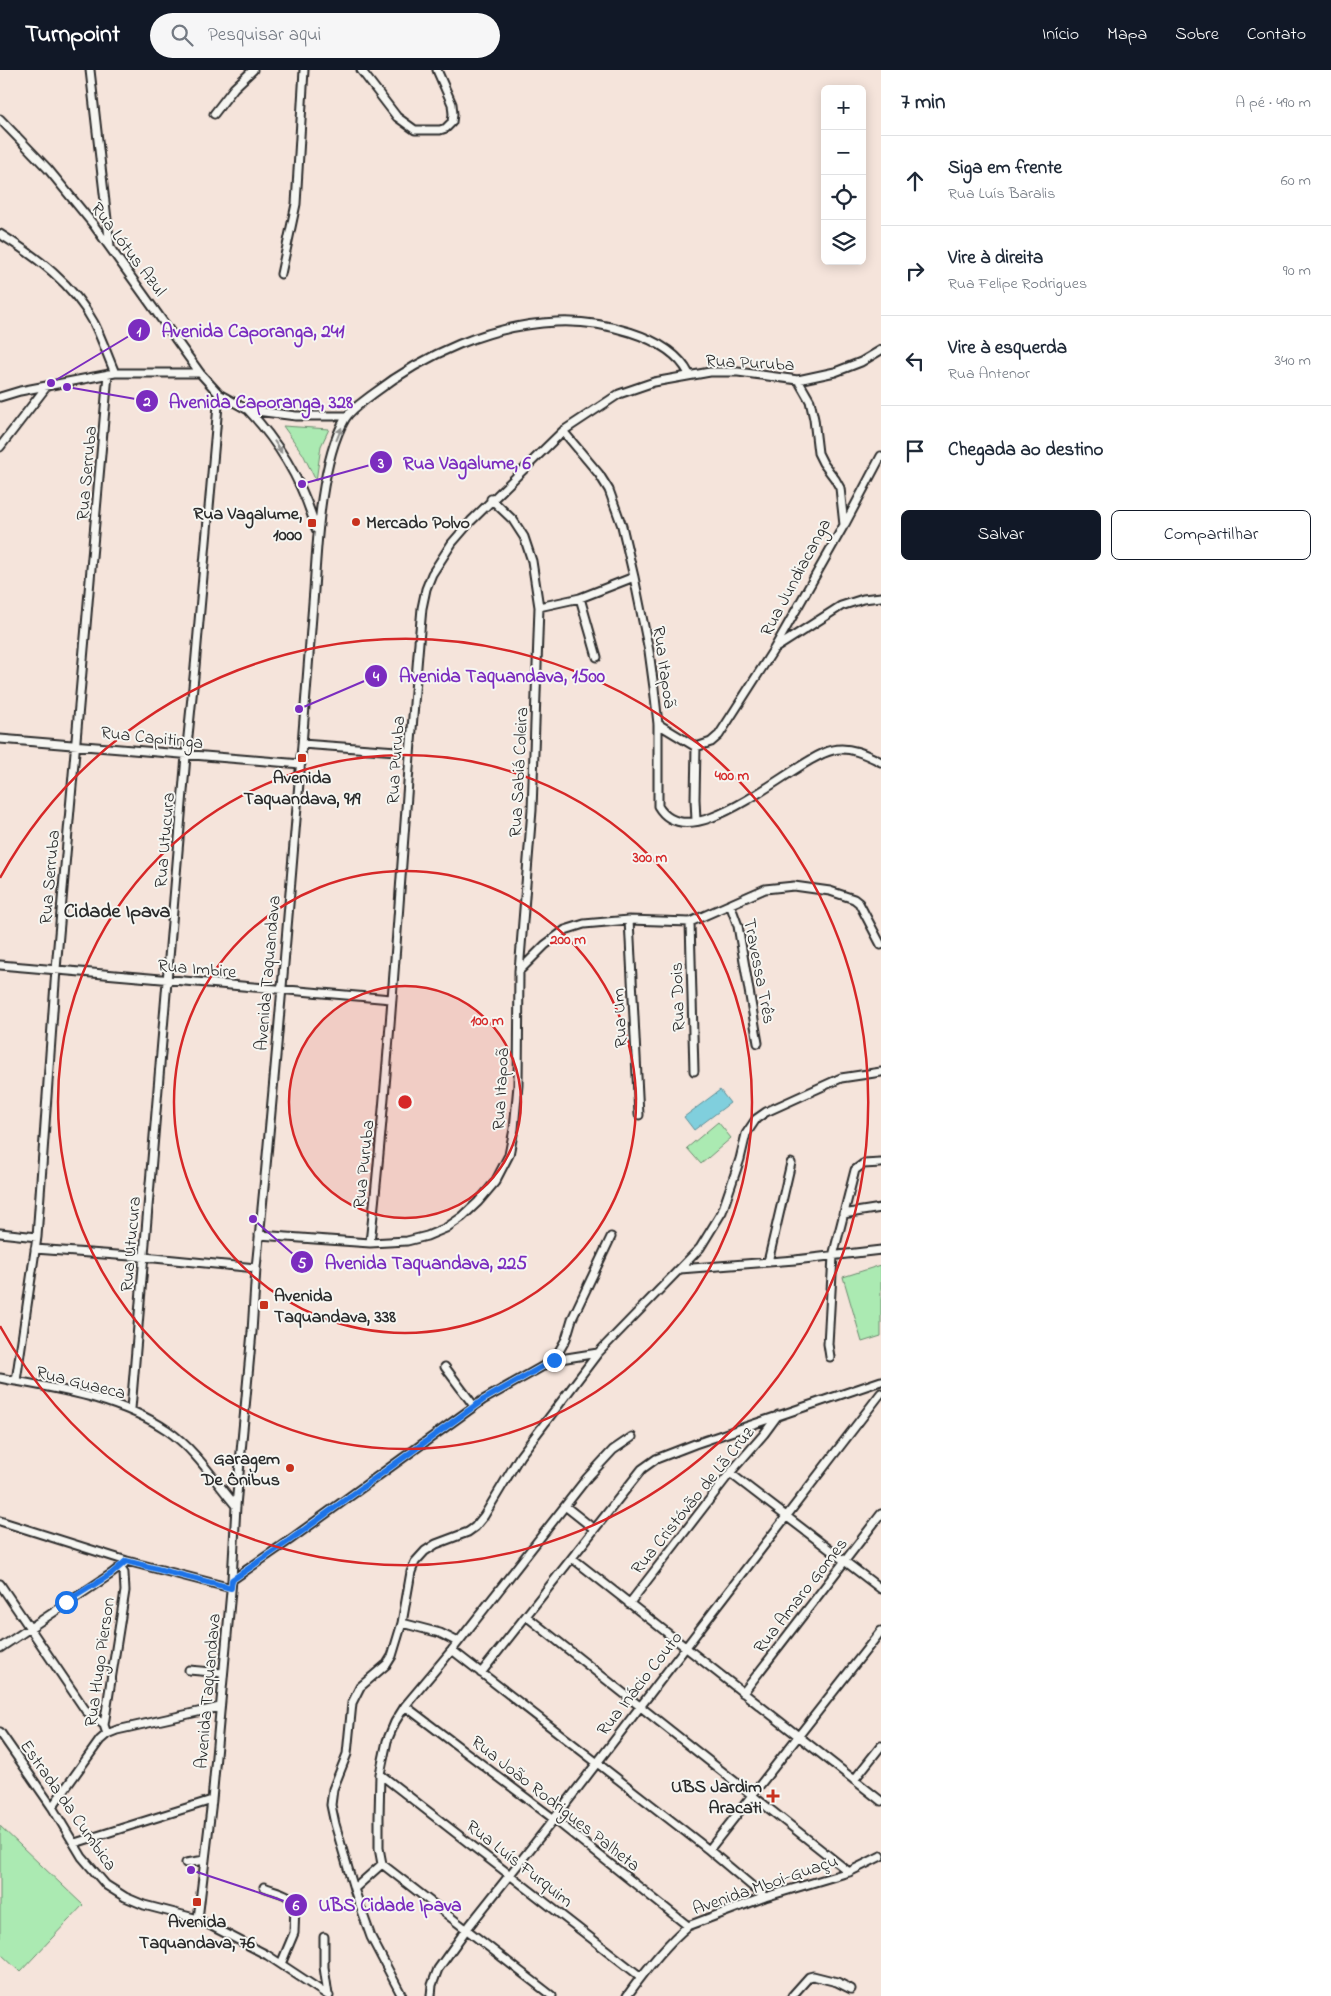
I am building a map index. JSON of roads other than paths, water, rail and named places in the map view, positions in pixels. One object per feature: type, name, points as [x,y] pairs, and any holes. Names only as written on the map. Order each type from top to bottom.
[{"type":"street","points":[[90,70],[110,249]]},
{"type":"street","points":[[214,114],[234,88],[253,70]]},
{"type":"street","points":[[281,274],[296,204],[303,70]]},
{"type":"street","points":[[361,70],[396,117],[415,130],[440,130],[446,128],[452,122],[453,114],[452,104],[437,70]]},
{"type":"street","name":"Rua Lótus Azul","points":[[0,119],[48,169],[93,224],[200,373],[219,394],[248,410],[296,416],[346,416]]},
{"type":"street","points":[[0,234],[38,259],[67,286],[94,323],[112,374]]},
{"type":"street","points":[[346,416],[394,378],[433,355],[491,333],[547,322],[575,321],[618,328],[659,345],[674,354],[684,364],[689,374]]},
{"type":"street","name":"Rua Puruba","points":[[370,1243],[383,1121],[422,608],[426,589],[432,574],[452,543],[492,499],[563,431],[619,394],[654,382],[689,374],[738,372],[798,380],[835,372],[861,362],[881,350]]},
{"type":"street","points":[[0,397],[112,374],[200,373]]},
{"type":"street","name":"Rua Serruba","points":[[16,1381],[37,1237],[56,969],[112,374]]},
{"type":"street","name":"Rua Jundiacanga","points":[[774,650],[844,525],[840,488],[818,453],[810,401],[798,380]]},
{"type":"street","points":[[0,447],[47,386]]},
{"type":"street","name":"Rua Utucura","points":[[131,1409],[186,756],[219,394]]},
{"type":"street","points":[[248,410],[268,432],[296,478],[308,502],[317,533]]},
{"type":"street","name":"Avenida Taquandava","points":[[198,1919],[212,1800],[232,1580],[236,1506],[302,744],[317,533],[330,459],[346,416]]},
{"type":"street","name":"Rua Itapoã","points":[[563,431],[599,474],[609,490],[622,526],[649,650],[658,724],[696,747]]},
{"type":"street","points":[[844,525],[880,461]]},
{"type":"street","name":"Rua Sabiá Coleira","points":[[492,499],[513,520],[526,543],[534,572],[540,607],[532,810],[519,971]]},
{"type":"street","points":[[540,607],[580,598],[634,577]]},
{"type":"street","points":[[696,821],[694,799],[696,747],[710,742],[719,735],[774,650],[841,606],[863,599],[881,597]]},
{"type":"street","points":[[580,598],[597,657]]},
{"type":"street","points":[[658,724],[658,806],[664,815],[674,821],[696,821],[742,804],[814,757],[834,749],[864,753],[881,762]]},
{"type":"street","name":"Rua Capitinga","points":[[0,738],[186,756],[300,764]]},
{"type":"street","points":[[302,744],[410,752]]},
{"type":"street","points":[[519,971],[545,945],[565,930],[584,924],[629,920],[690,922],[765,890],[794,886],[830,891],[854,899],[859,903],[881,945]]},
{"type":"street","name":"Travessa Três","points":[[730,904],[738,926],[758,1043]]},
{"type":"street","name":"Rua Um","points":[[629,920],[639,1115]]},
{"type":"street","name":"Rua Dois","points":[[690,922],[694,1070]]},
{"type":"street","name":"Rua Imbire","points":[[0,965],[391,999]]},
{"type":"street","name":"Rua Itapoã","points":[[259,1236],[370,1243],[408,1241],[446,1228],[462,1217],[478,1202],[495,1182],[510,1155],[518,1085],[519,971]]},
{"type":"street","points":[[402,1996],[371,1937],[354,1889],[331,1805],[332,1789],[347,1754],[352,1703],[360,1687],[387,1664],[392,1656],[402,1623],[411,1572],[415,1562],[425,1551],[436,1544],[468,1532],[475,1527],[484,1516],[520,1456],[598,1353],[700,1248],[722,1212],[740,1159],[746,1134],[756,1119],[766,1112],[841,1078],[881,1072]]},
{"type":"street","points":[[768,1262],[791,1163]]},
{"type":"street","points":[[830,1357],[828,1344],[833,1256],[843,1214],[855,1170],[863,1164],[881,1163]]},
{"type":"street","points":[[843,1214],[881,1208]]},
{"type":"street","points":[[0,1233],[37,1237]]},
{"type":"street","points":[[554,1360],[566,1339],[572,1318],[611,1237]]},
{"type":"street","points":[[35,1249],[256,1268]]},
{"type":"street","points":[[679,1270],[881,1250]]},
{"type":"street","points":[[232,1580],[474,1406],[554,1360],[598,1353]]},
{"type":"street","points":[[445,1368],[474,1406]]},
{"type":"street","name":"Rua Guaeca","points":[[0,1378],[107,1400],[131,1409],[168,1430],[188,1448],[236,1506]]},
{"type":"street","points":[[481,1673],[642,1469],[649,1463],[778,1415],[881,1381]]},
{"type":"street","name":"Rua Inácio Couto","points":[[431,1996],[432,1986],[438,1969],[466,1930],[554,1819],[881,1394]]},
{"type":"street","name":"Rua Cristóvão de Lã Cruz","points":[[630,1604],[730,1473],[778,1415]]},
{"type":"street","points":[[552,1996],[382,1864],[379,1848],[380,1774],[390,1731],[405,1706],[452,1650],[587,1478],[612,1450],[632,1437]]},
{"type":"street","points":[[730,1473],[881,1589]]},
{"type":"street","points":[[565,1506],[594,1529]]},
{"type":"street","name":"Rua Amaro Gomes","points":[[743,1693],[881,1514]]},
{"type":"street","points":[[0,1522],[126,1561],[231,1588]]},
{"type":"street","points":[[572,1558],[881,1801]]},
{"type":"street","points":[[0,1648],[120,1567],[126,1561]]},
{"type":"street","name":"Rua Hugo Pierson","points":[[52,1807],[100,1740],[107,1734],[104,1725],[125,1591],[124,1574],[120,1567]]},
{"type":"street","points":[[0,1584],[86,1711],[104,1725]]},
{"type":"street","points":[[526,1616],[849,1872]]},
{"type":"street","points":[[402,1623],[434,1631],[458,1642]]},
{"type":"street","points":[[709,1850],[881,1631]]},
{"type":"street","points":[[452,1650],[709,1850],[765,1897]]},
{"type":"street","points":[[189,1670],[223,1673]]},
{"type":"street","name":"Rua João Rodrigues Palheta","points":[[405,1706],[554,1819],[688,1926]]},
{"type":"street","points":[[107,1734],[117,1730],[220,1707]]},
{"type":"street","name":"Estrada da Cumbica","points":[[0,1732],[52,1807],[82,1857],[106,1885],[125,1898],[198,1919],[251,1946],[329,1995]]},
{"type":"street","points":[[854,1780],[881,1746]]},
{"type":"street","name":"Rua Luís Furquim","points":[[380,1774],[641,1977]]},
{"type":"street","points":[[75,1843],[212,1800]]},
{"type":"street","name":"Avenida Mboi-Guaçu","points":[[627,1996],[678,1934],[688,1926],[765,1897],[849,1872],[881,1856]]},
{"type":"street","points":[[186,1863],[205,1860]]},
{"type":"street","points":[[354,1889],[382,1864]]},
{"type":"street","points":[[264,1887],[288,1896],[295,1904],[294,1932],[282,1964]]},
{"type":"street","points":[[324,1937],[324,1967],[329,1995]]},
{"type":"street","points":[[792,1996],[809,1977],[813,1976],[837,1982],[852,1989]]},
{"type":"water","points":[[720,1090],[730,1103],[694,1130],[684,1117]]},
{"type":"place","name":"Avenida Caporanga, 241","points":[[51,383]]},
{"type":"place","name":"Avenida Caporanga, 328","points":[[67,387]]},
{"type":"place","name":"Rua Vagalume, 6","points":[[302,484]]},
{"type":"place","name":"Mercado Polvo","points":[[356,522]]},
{"type":"place","name":"Rua Vagalume, 1000","points":[[312,523]]},
{"type":"place","name":"Avenida Taquandava, 1500","points":[[299,709]]},
{"type":"place","name":"Avenida Taquandava, 919","points":[[302,758]]},
{"type":"place","name":"Avenida Taquandava, 225","points":[[253,1219]]},
{"type":"place","name":"Avenida Taquandava, 338","points":[[264,1305]]},
{"type":"place","name":"Garagem De Ônibus","points":[[290,1468]]},
{"type":"place","name":"UBS Jardim Aracati","points":[[773,1796]]},
{"type":"place","name":"UBS Cidade Ipava","points":[[191,1870]]},
{"type":"place","name":"Avenida Taquandava, 76","points":[[197,1902]]},
{"type":"district","name":"Cidade Ipava","points":[[117,910]]}]
